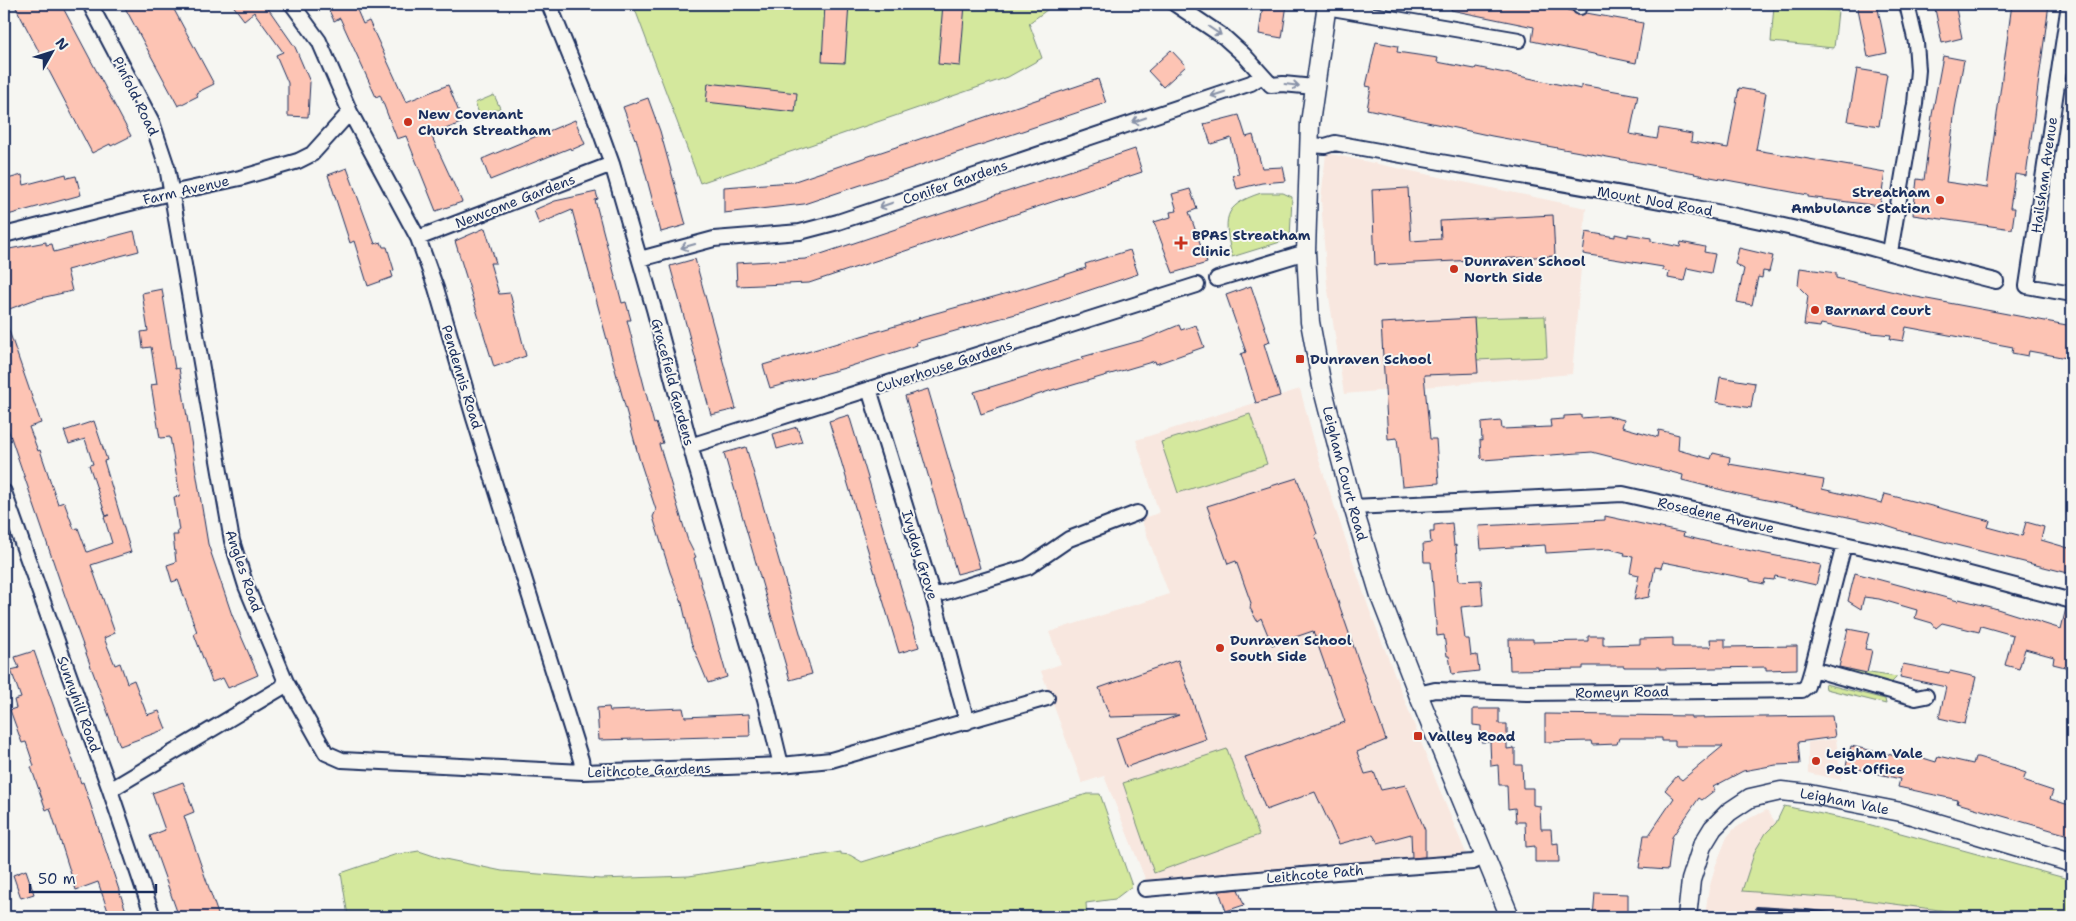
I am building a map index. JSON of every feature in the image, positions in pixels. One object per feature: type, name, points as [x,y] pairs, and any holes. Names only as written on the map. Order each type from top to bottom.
[{"type":"street","name":"Pinfold Road","points":[[90,4],[152,122],[167,167],[172,193]]},
{"type":"street","name":"Pendennis Road","points":[[292,4],[319,41],[350,112],[418,238],[436,288],[474,418],[581,760],[583,772]]},
{"type":"street","name":"Gracefield Gardens","points":[[550,4],[612,164],[640,259],[690,446],[765,699],[781,765]]},
{"type":"street","points":[[1175,4],[1224,37],[1244,55],[1266,81],[1314,87]]},
{"type":"street","points":[[1890,252],[1915,104],[1918,70],[1916,43],[1907,4]]},
{"type":"street","name":"Hailsham Avenue","points":[[2069,4],[2027,286],[2072,294]]},
{"type":"street","points":[[1326,5],[1519,40]]},
{"type":"street","name":"Leigham Court Road","points":[[1326,5],[1314,87],[1306,252],[1310,322],[1322,386],[1353,507],[1382,599],[1418,694],[1510,917]]},
{"type":"street","name":"Conifer Gardens","points":[[640,259],[714,238],[800,232],[838,222],[1251,83],[1266,81]]},
{"type":"street","name":"Farm Avenue","points":[[4,235],[240,178],[298,161],[312,154],[350,112]]},
{"type":"street","name":"Mount Nod Road","points":[[1310,145],[1325,146],[1335,143],[1727,215],[1855,242],[1925,264],[1996,281]]},
{"type":"street","name":"Newcome Gardens","points":[[418,238],[612,164]]},
{"type":"street","name":"Angles Road","points":[[172,193],[232,541],[246,586],[286,682]]},
{"type":"street","points":[[1217,279],[1306,252]]},
{"type":"street","name":"Culverhouse Gardens","points":[[690,446],[1197,285]]},
{"type":"street","name":"Ivyday Grove","points":[[870,389],[933,596],[967,722]]},
{"type":"street","name":"Sunnyhill Road","points":[[4,492],[153,917]]},
{"type":"street","name":"Rosedene Avenue","points":[[1353,507],[1623,494],[1920,561],[2072,601]]},
{"type":"street","points":[[933,596],[1028,567],[1069,540],[1138,513]]},
{"type":"street","name":"Romeyn Road","points":[[1418,694],[1435,690],[1527,693],[1802,690],[1807,686],[1812,669],[1844,545]]},
{"type":"street","points":[[1812,669],[1916,698],[1926,696]]},
{"type":"street","points":[[110,790],[281,688],[286,682]]},
{"type":"street","name":"Leithcote Gardens","points":[[286,682],[326,752],[342,760],[583,772],[781,765],[831,760],[1047,698]]},
{"type":"street","name":"Leigham Vale","points":[[1687,917],[1691,880],[1702,846],[1713,828],[1728,812],[1750,798],[1781,791],[1809,794],[1901,812],[2072,864]]},
{"type":"street","name":"Leithcote Path","points":[[1145,889],[1473,862],[1484,857]]},
{"type":"shaded area","name":"Dunraven School North Side","points":[[1326,153],[1586,208],[1572,374],[1344,394],[1327,284],[1321,200]]},
{"type":"shaded area","name":"Dunraven School South Side","points":[[1300,389],[1319,460],[1368,606],[1468,858],[1146,881],[1104,776],[1082,783],[1041,671],[1061,664],[1049,632],[1169,594],[1141,519],[1159,513],[1136,440]]},
{"type":"shaded area","points":[[1836,739],[1841,780],[1808,773],[1808,742]]},
{"type":"shaded area","points":[[1767,810],[1776,823],[1766,833],[1755,851],[1743,891],[1864,900],[1992,917],[1705,917],[1708,893],[1715,867],[1727,837],[1733,830],[1750,818]]},
{"type":"green space","points":[[633,4],[1055,4],[1029,23],[1042,58],[1008,77],[700,183]]},
{"type":"green space","points":[[1774,5],[1838,11],[1834,48],[1771,42]]},
{"type":"green space","points":[[494,95],[500,108],[480,116],[475,103]]},
{"type":"green space","points":[[1261,193],[1283,193],[1292,197],[1290,239],[1232,257],[1227,223],[1228,216],[1238,203]]},
{"type":"green space","points":[[1545,316],[1547,357],[1476,360],[1474,318]]},
{"type":"green space","points":[[1250,414],[1267,464],[1178,493],[1161,442]]},
{"type":"green space","points":[[1830,667],[1897,677],[1888,686]]},
{"type":"green space","points":[[1825,684],[1885,699],[1886,704],[1826,689]]},
{"type":"green space","points":[[1227,749],[1259,835],[1154,873],[1123,783]]},
{"type":"green space","points":[[1087,794],[1100,794],[1132,886],[1115,899],[1086,903],[1087,917],[1058,917],[1058,915],[1040,917],[344,917],[348,916],[341,873],[394,855],[419,851],[440,858],[502,871],[600,879],[689,876],[841,852],[841,854],[850,855],[862,862]]},
{"type":"green space","points":[[1784,806],[1864,823],[2072,880],[2072,917],[1992,917],[1864,900],[1742,891],[1755,851],[1766,833],[1776,823]]},
{"type":"building","points":[[14,4],[61,4],[131,136],[92,153]]},
{"type":"building","points":[[123,4],[171,4],[214,84],[196,93],[198,96],[178,106]]},
{"type":"building","points":[[232,4],[265,4],[295,47],[310,82],[308,117],[288,116],[288,83],[276,55],[283,52],[254,12],[244,20]]},
{"type":"building","points":[[326,4],[372,4],[357,10],[363,24],[369,21],[406,102],[448,85],[463,122],[431,135],[462,202],[436,211],[406,136],[397,139],[380,95],[376,97],[340,18],[334,21]]},
{"type":"building","points":[[825,4],[849,4],[845,63],[822,62]]},
{"type":"building","points":[[943,4],[965,4],[960,66],[938,64]]},
{"type":"building","points":[[1263,4],[1287,4],[1282,38],[1259,34]]},
{"type":"building","points":[[1452,4],[1569,4],[1567,10],[1578,15],[1586,13],[1643,23],[1636,63],[1532,41],[1534,27],[1451,10]]},
{"type":"building","points":[[1857,4],[1877,4],[1887,53],[1868,57]]},
{"type":"building","points":[[1934,4],[1955,4],[1962,38],[1942,43]]},
{"type":"building","points":[[2012,4],[2049,4],[2026,176],[2015,174],[2010,208],[2015,208],[2012,229],[1913,215],[1917,179],[1924,180],[1932,115],[1943,56],[1964,60],[1955,109],[1946,182],[1987,188]]},
{"type":"building","points":[[1376,42],[1398,46],[1397,52],[1438,58],[1437,62],[1475,69],[1476,67],[1581,89],[1581,85],[1638,95],[1630,134],[1657,139],[1659,128],[1692,134],[1691,142],[1728,148],[1739,88],[1766,93],[1756,150],[1885,172],[1880,206],[1808,197],[1808,195],[1695,173],[1492,136],[1367,109],[1371,87],[1366,86]]},
{"type":"building","points":[[1171,50],[1186,66],[1163,87],[1148,71]]},
{"type":"building","points":[[1857,69],[1887,74],[1879,126],[1848,121]]},
{"type":"building","points":[[1098,79],[1106,103],[804,204],[724,213],[724,187],[792,182]]},
{"type":"building","points":[[708,83],[797,93],[795,112],[706,102]]},
{"type":"building","points":[[648,98],[660,131],[686,225],[661,232],[636,138],[623,107]]},
{"type":"building","points":[[1239,115],[1246,137],[1253,135],[1262,168],[1283,167],[1286,181],[1262,183],[1237,189],[1232,175],[1239,174],[1231,138],[1211,144],[1204,124]]},
{"type":"building","points":[[575,120],[585,144],[571,150],[570,148],[490,180],[482,159]]},
{"type":"building","points":[[1135,149],[1142,172],[809,283],[737,286],[736,263],[806,259]]},
{"type":"building","points":[[347,168],[375,244],[381,242],[383,247],[387,247],[394,270],[391,271],[393,277],[368,286],[354,241],[350,243],[328,175]]},
{"type":"building","points":[[66,174],[67,178],[76,176],[81,195],[4,216],[4,180],[22,175],[24,185]]},
{"type":"building","points":[[1408,188],[1411,241],[1441,239],[1440,221],[1553,215],[1555,256],[1375,265],[1372,190]]},
{"type":"building","name":"BPAS Streatham Clinic","points":[[1190,189],[1197,209],[1189,212],[1207,263],[1173,273],[1154,222],[1171,217],[1170,212],[1177,211],[1172,194]]},
{"type":"building","points":[[596,192],[598,199],[595,200],[622,303],[626,302],[631,320],[627,320],[654,424],[656,423],[663,443],[659,444],[688,541],[696,557],[694,558],[727,677],[708,683],[691,642],[682,603],[653,517],[656,510],[639,458],[572,210],[539,224],[534,210],[555,201]]},
{"type":"building","points":[[485,228],[496,263],[490,263],[499,294],[510,293],[526,356],[494,367],[455,241]]},
{"type":"building","points":[[134,231],[139,251],[67,270],[72,291],[36,299],[4,311],[4,275],[8,273],[4,259],[4,250],[46,242],[46,245],[52,244],[54,252]]},
{"type":"building","points":[[1586,232],[1615,237],[1615,234],[1628,237],[1628,234],[1651,238],[1651,241],[1680,247],[1681,242],[1705,247],[1704,252],[1715,254],[1711,273],[1687,268],[1684,281],[1668,278],[1669,272],[1663,270],[1663,267],[1583,254]]},
{"type":"building","points":[[1739,248],[1773,256],[1769,272],[1763,271],[1762,278],[1758,277],[1752,305],[1737,302],[1744,269],[1735,264]]},
{"type":"building","points":[[1130,250],[1138,274],[1030,310],[916,342],[917,345],[845,368],[770,388],[763,365],[1015,291],[1086,268],[1085,264]]},
{"type":"building","points":[[695,259],[736,409],[711,415],[670,266]]},
{"type":"building","points":[[1800,268],[1836,273],[1836,278],[1911,296],[2072,326],[2072,359],[2029,351],[2028,356],[2012,353],[2013,347],[1906,327],[1903,341],[1890,339],[1891,335],[1862,332],[1821,324],[1820,327],[1804,325],[1808,296],[1798,286]]},
{"type":"building","points":[[1251,286],[1270,342],[1264,344],[1280,396],[1256,403],[1241,354],[1246,352],[1226,295]]},
{"type":"building","points":[[162,289],[175,369],[179,368],[208,544],[232,615],[258,675],[228,688],[223,678],[212,682],[194,634],[197,632],[178,580],[172,582],[167,565],[176,562],[173,535],[178,535],[177,531],[179,531],[174,497],[180,496],[170,437],[160,438],[151,385],[157,384],[151,347],[143,348],[141,332],[148,331],[142,293]]},
{"type":"building","points":[[1474,318],[1478,373],[1424,375],[1430,439],[1436,439],[1439,483],[1402,486],[1397,438],[1388,439],[1381,323]]},
{"type":"building","points":[[4,322],[6,322],[41,423],[29,427],[38,451],[40,450],[58,504],[64,502],[74,529],[78,528],[87,552],[112,543],[104,517],[109,515],[106,516],[89,465],[93,464],[85,439],[69,444],[64,431],[94,421],[107,460],[104,461],[131,552],[91,565],[115,633],[104,638],[115,665],[120,663],[127,683],[134,680],[147,715],[159,711],[166,729],[120,746],[65,596],[4,417]]},
{"type":"building","points":[[1179,325],[1181,330],[1196,325],[1204,347],[1156,364],[1155,361],[1055,389],[981,414],[974,392],[1083,359],[1082,357],[1143,340]]},
{"type":"building","points":[[1720,377],[1755,383],[1751,408],[1716,402]]},
{"type":"building","points":[[928,389],[980,568],[957,574],[905,396]]},
{"type":"building","points":[[849,415],[919,647],[899,653],[829,421]]},
{"type":"building","points":[[1581,415],[1581,418],[1608,416],[1624,420],[1622,427],[1658,437],[1659,430],[1679,435],[1678,450],[1711,459],[1713,453],[1730,457],[1729,464],[1824,480],[1822,489],[1882,503],[1885,494],[1990,521],[1988,527],[2022,536],[2026,522],[2044,527],[2041,540],[2072,549],[2072,574],[1908,533],[1877,523],[1738,494],[1682,480],[1683,475],[1592,452],[1483,460],[1481,458],[1481,423],[1501,421],[1502,429],[1551,427],[1550,420],[1564,419],[1564,416]]},
{"type":"building","points":[[797,427],[802,442],[777,449],[773,434]]},
{"type":"building","points":[[746,447],[812,674],[790,680],[724,453]]},
{"type":"building","points":[[1297,478],[1386,740],[1357,752],[1365,774],[1374,772],[1381,790],[1406,785],[1425,830],[1425,857],[1412,858],[1411,834],[1378,843],[1373,835],[1339,844],[1315,792],[1266,810],[1245,757],[1345,722],[1313,631],[1272,645],[1261,618],[1257,621],[1250,608],[1251,603],[1236,561],[1228,564],[1207,506]]},
{"type":"building","points":[[1605,516],[1684,533],[1683,536],[1722,545],[1821,565],[1816,585],[1775,576],[1774,580],[1765,579],[1764,584],[1750,581],[1750,579],[1663,562],[1661,568],[1655,567],[1649,597],[1634,600],[1639,575],[1630,573],[1633,556],[1624,555],[1625,553],[1610,549],[1546,553],[1545,545],[1481,549],[1479,526],[1605,520]]},
{"type":"building","points":[[1452,523],[1459,581],[1481,580],[1483,605],[1461,607],[1465,639],[1469,639],[1471,656],[1477,655],[1479,671],[1452,674],[1444,635],[1437,636],[1431,562],[1424,562],[1423,544],[1431,543],[1430,532],[1434,532],[1434,525]]},
{"type":"building","points":[[1855,573],[1958,601],[1959,599],[1994,608],[2061,629],[2066,608],[2072,610],[2072,654],[2069,668],[2053,664],[2054,657],[2025,649],[2019,669],[2005,665],[2013,635],[1981,626],[1979,632],[1942,623],[1936,628],[1932,623],[1915,618],[1917,610],[1879,599],[1864,597],[1861,609],[1848,601]]},
{"type":"building","points":[[1848,629],[1869,633],[1865,649],[1872,650],[1867,673],[1839,667]]},
{"type":"building","points":[[1588,636],[1603,636],[1603,645],[1640,644],[1640,639],[1673,638],[1673,647],[1711,647],[1710,639],[1725,639],[1725,647],[1797,646],[1797,669],[1766,670],[1766,667],[1660,669],[1660,667],[1583,666],[1583,669],[1510,670],[1509,639],[1533,639],[1533,642],[1588,641]]},
{"type":"building","points":[[34,651],[81,783],[83,782],[128,917],[110,917],[98,882],[76,890],[50,808],[46,810],[31,767],[34,766],[26,742],[22,743],[10,710],[16,708],[14,700],[21,698],[11,670],[19,668],[15,657]]},
{"type":"building","points":[[1178,660],[1206,739],[1126,767],[1116,738],[1179,715],[1110,717],[1099,688]]},
{"type":"building","points":[[1903,664],[1976,677],[1965,724],[1939,718],[1946,687],[1900,677]]},
{"type":"building","points":[[609,707],[610,711],[683,708],[685,717],[749,714],[750,736],[599,740],[597,708]]},
{"type":"building","points":[[1473,709],[1499,709],[1499,724],[1507,724],[1507,749],[1515,748],[1515,765],[1522,765],[1523,788],[1533,788],[1533,805],[1540,806],[1541,829],[1551,829],[1552,844],[1558,843],[1559,862],[1535,862],[1535,846],[1526,847],[1525,822],[1516,822],[1515,808],[1508,809],[1507,785],[1499,785],[1498,765],[1491,766],[1490,742],[1481,742],[1481,726],[1473,725]]},
{"type":"building","points":[[1545,714],[1691,716],[1691,718],[1832,716],[1835,737],[1798,742],[1800,764],[1776,765],[1743,771],[1713,787],[1715,790],[1702,800],[1699,798],[1672,837],[1668,870],[1639,868],[1644,835],[1649,835],[1674,798],[1665,790],[1677,776],[1682,780],[1723,746],[1675,746],[1675,741],[1662,741],[1662,738],[1619,738],[1617,744],[1592,745],[1591,741],[1545,742]]},
{"type":"building","points":[[1851,746],[1905,758],[1907,753],[1936,762],[1938,756],[1973,764],[1975,757],[1978,757],[2015,768],[2026,773],[2023,781],[2053,791],[2050,799],[2072,806],[2072,836],[1957,803],[1958,800],[1898,787],[1900,779],[1846,766]]},
{"type":"building","points":[[183,782],[194,812],[184,816],[219,917],[179,917],[150,836],[165,830],[152,793]]},
{"type":"building","points":[[26,870],[34,894],[21,898],[13,875]]},
{"type":"building","points":[[1238,889],[1244,905],[1226,911],[1219,891]]},
{"type":"building","points":[[1595,893],[1628,894],[1628,917],[1593,917]]},
{"type":"railway","points":[[1757,908],[1857,917]]},
{"type":"railway","points":[[1758,915],[1775,917]]},
{"type":"place","name":"New Covenant Church Streatham","points":[[408,122]]},
{"type":"place","name":"Streatham Ambulance Station","points":[[1940,200]]},
{"type":"place","name":"BPAS Streatham Clinic","points":[[1181,243]]},
{"type":"place","name":"Dunraven School North Side","points":[[1454,269]]},
{"type":"place","name":"Barnard Court","points":[[1815,310]]},
{"type":"place","name":"Dunraven School","points":[[1300,359]]},
{"type":"place","name":"Dunraven School South Side","points":[[1220,648]]},
{"type":"place","name":"Valley Road","points":[[1418,736]]},
{"type":"place","name":"Leigham Vale Post Office","points":[[1816,761]]}]
